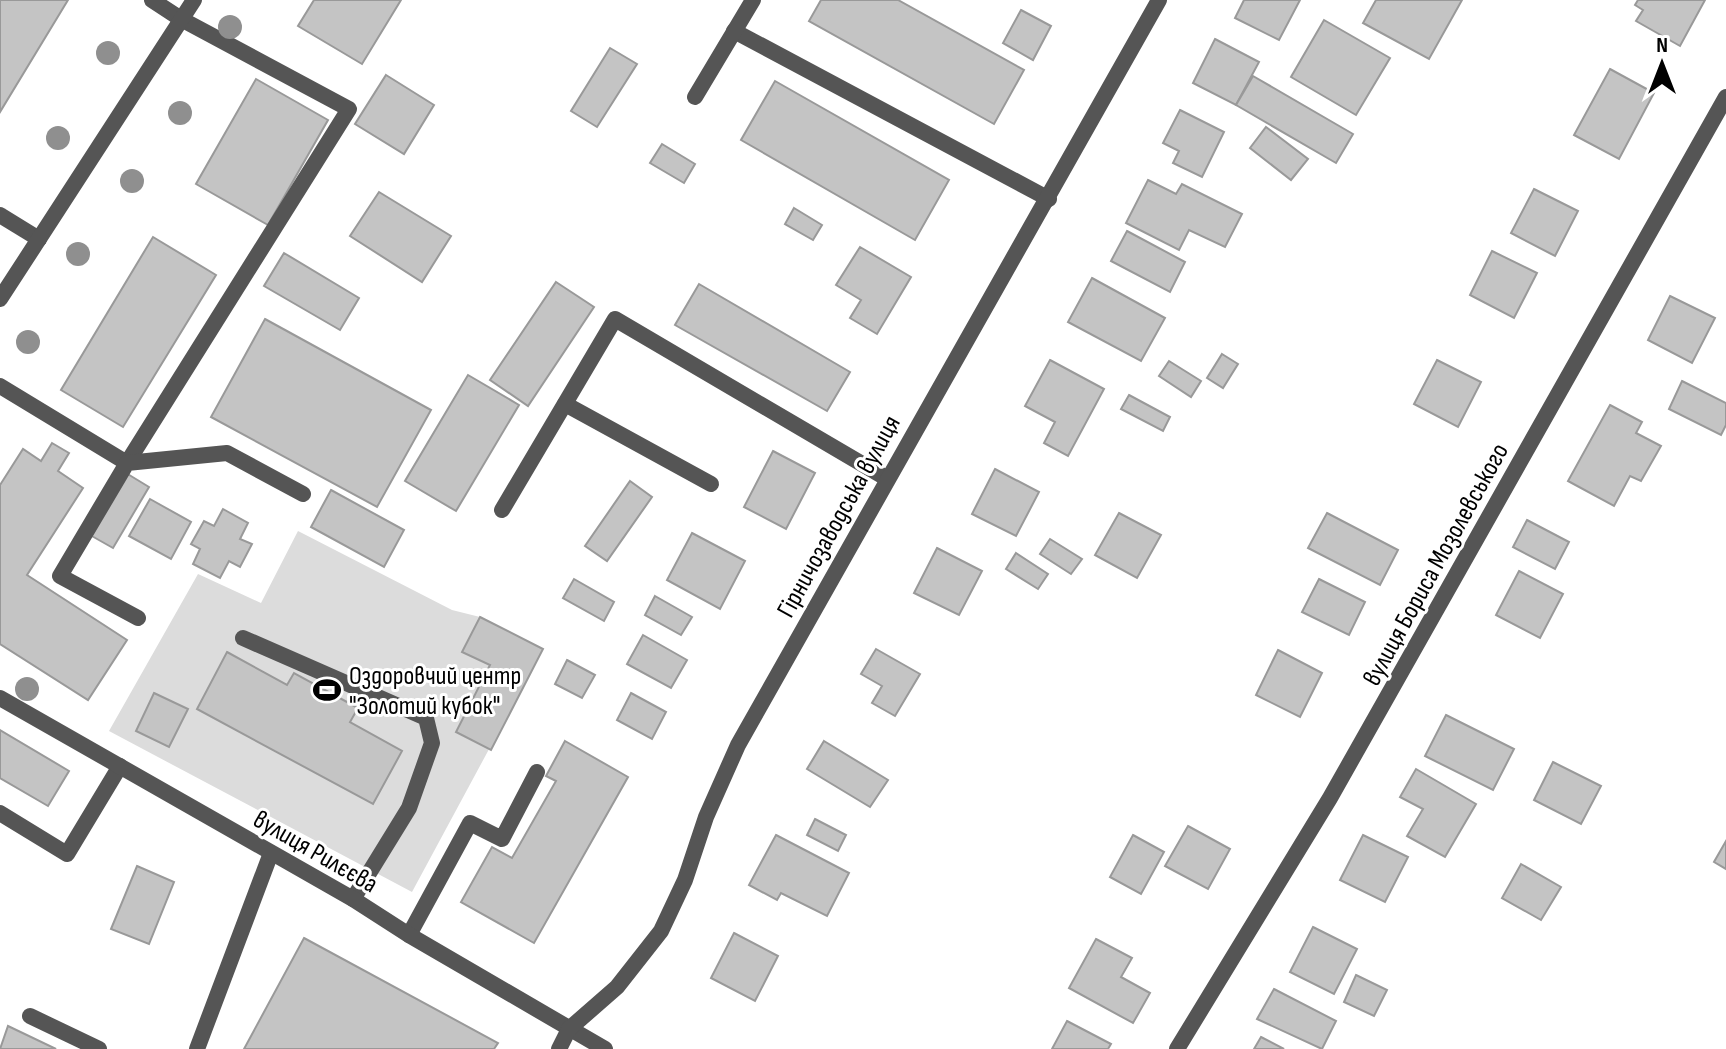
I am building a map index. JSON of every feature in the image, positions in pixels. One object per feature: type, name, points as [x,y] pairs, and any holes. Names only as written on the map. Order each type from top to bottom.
[{"type":"street","points":[[138,618],[60,576],[127,463],[349,109],[181,19],[152,0]]},
{"type":"street","points":[[0,299],[194,0]]},
{"type":"street","points":[[695,97],[753,0]]},
{"type":"street","name":"Гірничозаводська вулиця","points":[[559,1049],[569,1029],[617,987],[661,931],[685,880],[706,817],[738,745],[886,478],[1049,199],[1159,0]]},
{"type":"street","points":[[734,31],[1049,199]]},
{"type":"street","name":"вулиця Бориса Мозолевського","points":[[1177,1049],[1330,798],[1726,97]]},
{"type":"street","points":[[0,215],[39,239]]},
{"type":"street","points":[[502,510],[615,319],[886,478]]},
{"type":"street","points":[[0,386],[127,463],[227,453],[303,494]]},
{"type":"street","points":[[565,404],[711,484]]},
{"type":"street","points":[[243,638],[426,718],[432,743],[409,808],[353,899]]},
{"type":"street","name":"вулиця Рилєєва","points":[[0,698],[353,899],[605,1049]]},
{"type":"street","points":[[0,813],[67,854],[120,766]]},
{"type":"street","points":[[409,935],[470,823],[502,839],[537,772]]},
{"type":"street","points":[[197,1049],[271,853]]},
{"type":"street","points":[[30,1016],[99,1049]]},
{"type":"shaded area","name":"Оздоровчий центр \"Золотий кубок\"","points":[[298,531],[452,610],[480,617],[543,649],[412,892],[109,731],[198,574],[261,603]]},
{"type":"building","points":[[0,0],[68,0],[0,112]]},
{"type":"building","points":[[314,0],[401,0],[362,64],[298,26]]},
{"type":"building","points":[[821,0],[898,0],[1024,70],[994,124],[809,21]]},
{"type":"building","points":[[1244,0],[1300,0],[1279,40],[1235,18]]},
{"type":"building","points":[[1376,0],[1462,0],[1429,59],[1363,23]]},
{"type":"building","points":[[1638,0],[1705,0],[1680,46],[1636,21],[1643,10],[1635,5]]},
{"type":"building","points":[[1021,10],[1051,26],[1033,60],[1003,43]]},
{"type":"building","points":[[1324,20],[1390,58],[1356,115],[1291,77]]},
{"type":"building","points":[[1215,39],[1259,62],[1236,105],[1193,83]]},
{"type":"building","points":[[610,48],[637,64],[597,127],[571,111]]},
{"type":"building","points":[[1610,69],[1654,93],[1619,159],[1574,135]]},
{"type":"building","points":[[386,75],[434,105],[404,154],[355,124]]},
{"type":"building","points":[[1253,76],[1353,134],[1336,163],[1236,105]]},
{"type":"building","points":[[256,79],[328,120],[268,225],[196,184]]},
{"type":"building","points":[[775,81],[949,180],[915,240],[741,140]]},
{"type":"building","points":[[1180,110],[1224,132],[1202,177],[1173,163],[1179,151],[1163,143]]},
{"type":"building","points":[[1266,127],[1308,159],[1291,180],[1250,148]]},
{"type":"building","points":[[662,144],[695,164],[684,183],[650,163]]},
{"type":"building","points":[[1148,180],[1176,194],[1182,184],[1242,214],[1225,247],[1189,230],[1179,250],[1126,223]]},
{"type":"building","points":[[1534,189],[1578,211],[1555,256],[1511,233]]},
{"type":"building","points":[[379,192],[451,236],[422,282],[350,236]]},
{"type":"building","points":[[794,208],[822,225],[813,240],[785,224]]},
{"type":"building","points":[[1127,231],[1185,262],[1170,292],[1111,261]]},
{"type":"building","points":[[153,237],[216,275],[123,427],[61,390]]},
{"type":"building","points":[[860,247],[911,277],[877,334],[850,318],[861,300],[836,285]]},
{"type":"building","points":[[1492,251],[1537,273],[1514,318],[1470,295]]},
{"type":"building","points":[[284,253],[359,298],[340,330],[264,286]]},
{"type":"building","points":[[1092,278],[1165,318],[1141,361],[1068,322]]},
{"type":"building","points":[[556,282],[594,307],[528,406],[490,380]]},
{"type":"building","points":[[699,284],[850,372],[827,411],[675,325]]},
{"type":"building","points":[[1670,296],[1715,318],[1692,363],[1648,340]]},
{"type":"building","points":[[265,319],[431,410],[377,507],[211,417]]},
{"type":"building","points":[[1222,354],[1238,364],[1223,388],[1207,378]]},
{"type":"building","points":[[1050,360],[1104,389],[1068,456],[1044,443],[1055,422],[1025,406]]},
{"type":"building","points":[[1437,360],[1481,382],[1458,427],[1414,404]]},
{"type":"building","points":[[1169,361],[1201,381],[1191,397],[1159,376]]},
{"type":"building","points":[[468,375],[519,405],[456,511],[405,481]]},
{"type":"building","points":[[1682,381],[1726,403],[1726,425],[1721,435],[1669,409]]},
{"type":"building","points":[[1129,395],[1170,417],[1163,431],[1121,409]]},
{"type":"building","points":[[1610,405],[1642,422],[1636,433],[1661,446],[1641,481],[1630,476],[1614,506],[1568,481]]},
{"type":"building","points":[[52,443],[69,453],[58,471],[83,488],[27,575],[127,640],[88,700],[0,644],[0,485],[23,449],[41,461]]},
{"type":"building","points":[[773,451],[815,473],[786,529],[744,507]]},
{"type":"building","points":[[995,469],[1039,492],[1016,536],[972,514]]},
{"type":"building","points":[[126,473],[149,487],[113,548],[90,535]]},
{"type":"building","points":[[630,481],[652,497],[607,561],[585,546]]},
{"type":"building","points":[[331,490],[404,530],[384,567],[311,527]]},
{"type":"building","points":[[150,499],[191,522],[171,559],[129,536]]},
{"type":"building","points":[[223,509],[248,523],[240,539],[252,544],[240,567],[229,561],[220,578],[193,564],[200,549],[191,544],[204,521],[214,526]]},
{"type":"building","points":[[1119,513],[1161,535],[1137,578],[1095,555]]},
{"type":"building","points":[[1327,513],[1398,550],[1380,585],[1308,548]]},
{"type":"building","points":[[1527,520],[1569,542],[1555,569],[1513,547]]},
{"type":"building","points":[[692,533],[745,561],[720,609],[667,580]]},
{"type":"building","points":[[1050,539],[1082,559],[1071,574],[1040,554]]},
{"type":"building","points":[[937,548],[982,571],[959,615],[914,593]]},
{"type":"building","points":[[1016,553],[1048,574],[1038,589],[1006,569]]},
{"type":"building","points":[[1519,571],[1563,594],[1540,638],[1496,615]]},
{"type":"building","points":[[574,579],[614,602],[604,621],[563,598]]},
{"type":"building","points":[[1319,579],[1365,602],[1349,635],[1302,612]]},
{"type":"building","points":[[655,596],[692,617],[681,635],[645,615]]},
{"type":"building","points":[[480,617],[543,649],[491,750],[456,732],[490,665],[462,652]]},
{"type":"building","points":[[643,635],[687,660],[671,688],[627,664]]},
{"type":"building","points":[[876,649],[920,674],[895,716],[872,703],[882,686],[861,674]]},
{"type":"building","points":[[1278,650],[1322,673],[1300,717],[1256,695]]},
{"type":"building","points":[[227,652],[287,685],[294,673],[358,708],[350,722],[402,751],[373,804],[197,709]]},
{"type":"building","points":[[567,660],[595,675],[582,698],[555,684]]},
{"type":"building","points":[[154,693],[188,709],[169,747],[136,731]]},
{"type":"building","points":[[631,693],[666,712],[652,739],[617,720]]},
{"type":"building","points":[[1446,715],[1514,749],[1493,790],[1425,756]]},
{"type":"building","points":[[0,730],[69,771],[48,806],[0,778]]},
{"type":"building","points":[[565,741],[628,777],[534,943],[461,902],[492,847],[512,858],[556,781],[546,776]]},
{"type":"building","points":[[824,741],[888,780],[870,807],[807,769]]},
{"type":"building","points":[[1553,762],[1601,786],[1581,824],[1534,800]]},
{"type":"building","points":[[1416,769],[1476,804],[1445,857],[1407,836],[1423,809],[1400,797]]},
{"type":"building","points":[[815,819],[846,835],[838,851],[807,835]]},
{"type":"building","points":[[1188,826],[1230,849],[1208,889],[1165,866]]},
{"type":"building","points":[[776,835],[849,873],[827,916],[781,893],[777,900],[749,885]]},
{"type":"building","points":[[1133,835],[1164,852],[1141,894],[1110,877]]},
{"type":"building","points":[[1363,835],[1408,857],[1385,902],[1340,880]]},
{"type":"building","points":[[1726,841],[1726,869],[1714,862]]},
{"type":"building","points":[[1521,864],[1561,887],[1541,920],[1502,898]]},
{"type":"building","points":[[137,866],[174,882],[149,944],[111,929]]},
{"type":"building","points":[[1313,927],[1357,949],[1334,994],[1290,972]]},
{"type":"building","points":[[734,933],[778,956],[755,1001],[711,978]]},
{"type":"building","points":[[304,938],[498,1043],[494,1049],[244,1049]]},
{"type":"building","points":[[1096,939],[1132,958],[1121,977],[1150,993],[1133,1023],[1069,988]]},
{"type":"building","points":[[1356,975],[1387,990],[1374,1016],[1344,1002]]},
{"type":"building","points":[[1274,989],[1336,1021],[1322,1049],[1257,1019]]},
{"type":"building","points":[[1067,1021],[1111,1044],[1108,1049],[1052,1049]]},
{"type":"building","points":[[8,1026],[56,1049],[0,1049]]},
{"type":"building","points":[[1261,1037],[1284,1049],[1254,1049]]},
{"type":"place","name":"Оздоровчий центр \"Золотий кубок\"","points":[[327,690]]}]
